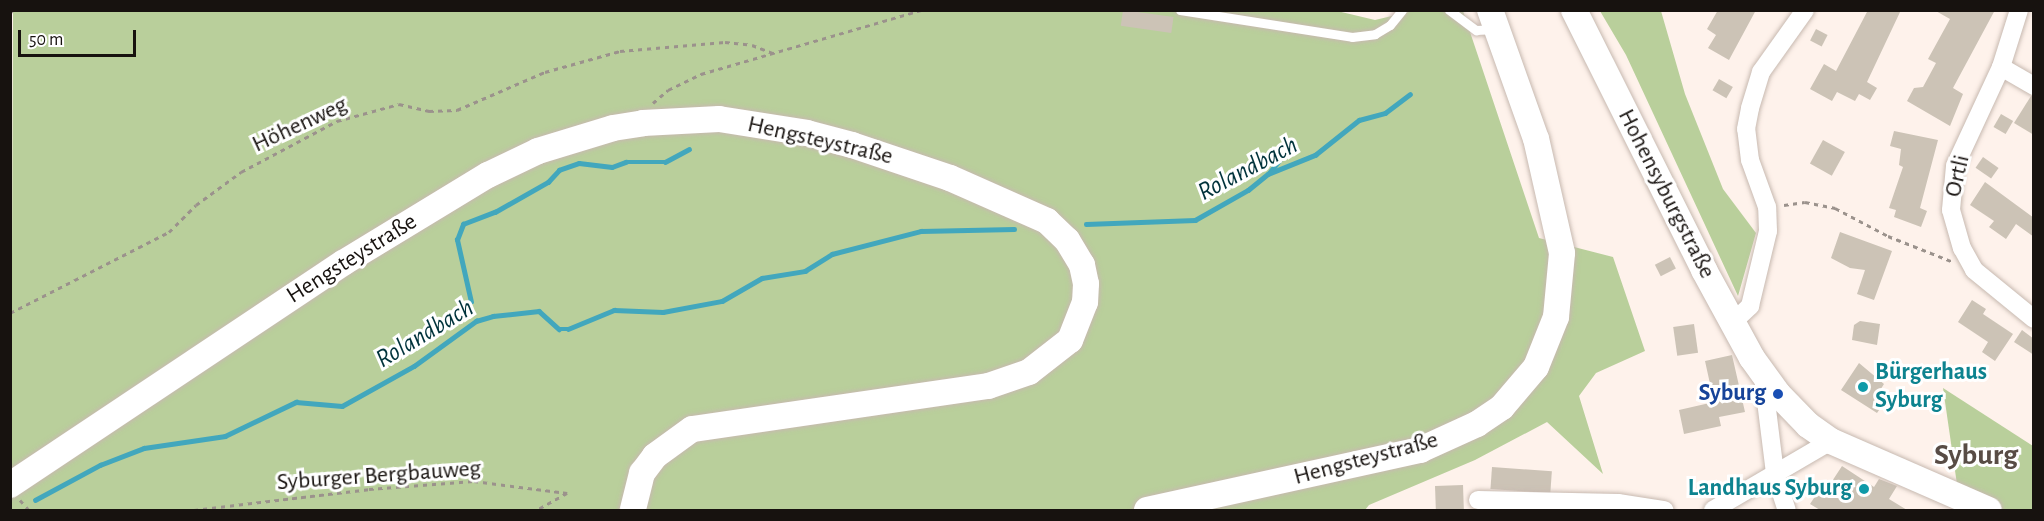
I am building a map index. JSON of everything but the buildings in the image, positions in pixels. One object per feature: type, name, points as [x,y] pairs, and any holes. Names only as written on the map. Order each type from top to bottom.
[{"type":"main road","name":"Hohensyburgstraße","points":[[1574,10],[1732,323],[1763,375],[1792,409],[1831,441],[1989,510]]},
{"type":"main road","name":"Hengsteystraße","points":[[1147,510],[1420,450],[1478,424],[1502,407],[1536,367],[1556,317],[1562,253],[1553,203],[1536,139],[1494,20]]},
{"type":"main road","name":"Hengsteystraße","points":[[14,491],[343,263],[488,175],[538,151],[593,132],[643,123],[719,119],[807,133],[912,164],[1003,198],[1047,221],[1067,240],[1082,265],[1086,284],[1085,302],[1070,340],[1029,372],[988,386],[692,429],[655,456],[642,473],[633,510]]},
{"type":"street","points":[[1732,323],[1750,306],[1768,231],[1767,207],[1750,160],[1746,129],[1761,72],[1805,10]]},
{"type":"street","name":"Ortli","points":[[2019,10],[2001,68],[1955,166],[1951,189],[1955,230],[1974,270],[2034,319]]},
{"type":"street","points":[[2001,68],[2034,86]]},
{"type":"street","name":"Hohensyburgstraße","points":[[1763,375],[1775,474],[1787,510]]},
{"type":"street","points":[[1713,510],[1831,441]]},
{"type":"street","points":[[1478,500],[1664,510]]},
{"type":"lane","points":[[1180,10],[1352,37],[1375,34],[1390,25],[1402,10]]},
{"type":"lane","points":[[1449,10],[1476,30],[1494,20]]},
{"type":"path","points":[[643,123],[651,105],[668,90],[701,74],[776,54],[861,25],[922,10]]},
{"type":"path","name":"Höhenweg","points":[[10,313],[169,232],[196,205],[241,172],[290,142],[337,121],[399,104],[429,111],[457,110],[545,72],[621,51],[724,42],[752,45],[776,54]]},
{"type":"path","points":[[1767,207],[1805,202],[1835,208],[1888,236],[1974,270]]},
{"type":"path","name":"Syburger Bergbauweg","points":[[194,510],[369,489],[474,481],[567,493],[536,510]]},
{"type":"path","points":[[14,491],[28,510]]},
{"type":"green space","points":[[1333,10],[1375,20],[1413,11],[1463,11],[1539,238],[1613,257],[1645,351],[1596,373],[1579,396],[1603,474],[1547,422],[1475,460],[1369,505],[1365,510],[11,510],[13,11]]},
{"type":"green space","points":[[1600,11],[1661,11],[1685,94],[1723,189],[1756,233],[1738,296],[1626,55]]},
{"type":"green space","points":[[1943,388],[2033,446],[2033,510],[1989,510],[1959,498]]},
{"type":"waterway","name":"Rolandbach","points":[[1086,224],[1195,220],[1248,190],[1268,174],[1315,155],[1359,120],[1385,113],[1410,94]]},
{"type":"waterway","points":[[471,302],[457,240],[463,224],[495,212],[548,182],[559,170],[579,163],[612,167],[626,162],[665,162],[689,149]]},
{"type":"waterway","points":[[1270,172],[1280,159]]},
{"type":"waterway","name":"Rolandbach","points":[[35,500],[100,465],[144,448],[225,436],[296,402],[342,406],[414,366],[476,321],[493,316],[539,311],[559,329],[568,329],[614,310],[663,312],[722,301],[762,278],[805,271],[832,254],[921,231],[1014,229]]},
{"type":"place","name":"Bürgerhaus Syburg","points":[[1863,387]]},
{"type":"place","name":"Syburg","points":[[1778,394]]},
{"type":"place","name":"Landhaus Syburg","points":[[1864,489]]},
{"type":"district","name":"Syburg","points":[[1976,455]]}]
